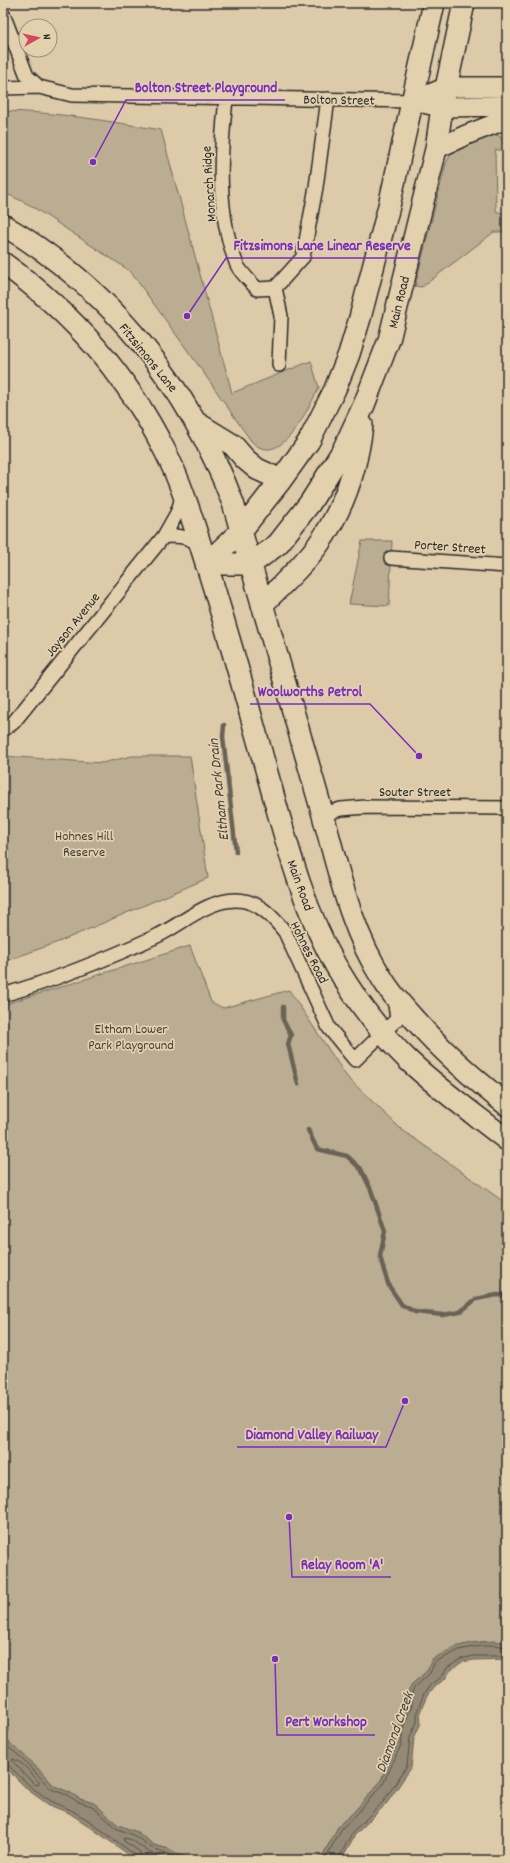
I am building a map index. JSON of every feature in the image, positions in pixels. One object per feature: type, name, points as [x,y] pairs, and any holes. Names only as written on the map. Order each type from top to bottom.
[{"type":"main road","points":[[204,555],[241,532],[281,480],[309,441],[320,422],[349,354],[389,206],[434,3]]},
{"type":"main road","name":"Main Road","points":[[251,564],[278,544],[310,503],[343,450],[364,405],[389,340],[436,149],[444,97],[464,3]]},
{"type":"main road","name":"Bolton Street","points":[[413,101],[507,87]]},
{"type":"main road","name":"Bolton Street","points":[[444,97],[507,106]]},
{"type":"main road","points":[[436,149],[466,135],[507,119]]},
{"type":"main road","name":"Fitzsimons Lane","points":[[3,225],[22,236],[65,268],[134,334],[160,365],[196,423],[224,479],[241,532]]},
{"type":"main road","points":[[3,263],[55,304],[96,346],[132,394],[166,451],[193,519],[204,555]]},
{"type":"main road","points":[[262,605],[318,545],[344,501],[354,472],[364,405]]},
{"type":"main road","points":[[196,423],[233,445],[245,459],[257,469],[281,480]]},
{"type":"main road","points":[[241,532],[323,814],[339,878],[354,920],[372,961],[394,997],[437,1044],[469,1076],[507,1106]]},
{"type":"main road","points":[[204,555],[251,564]]},
{"type":"main road","name":"Main Road","points":[[204,555],[222,613],[296,874],[306,903],[336,966],[355,996],[408,1060],[436,1086],[507,1140]]},
{"type":"street","points":[[3,14],[27,76],[39,88]]},
{"type":"street","name":"Bolton Street","points":[[3,88],[39,88],[72,95],[226,99],[413,101]]},
{"type":"street","name":"Monarch Ridge","points":[[226,99],[221,147],[224,216],[238,266],[256,289],[275,288]]},
{"type":"street","points":[[278,365],[281,316],[275,288],[303,257],[316,187],[328,99]]},
{"type":"street","name":"Jayson Avenue","points":[[3,730],[14,723],[164,536],[178,513],[183,494]]},
{"type":"street","points":[[164,536],[181,536],[192,539],[204,555]]},
{"type":"street","name":"Porter Street","points":[[391,558],[507,566]]},
{"type":"street","name":"Souter Street","points":[[323,814],[336,810],[366,807],[507,808]]},
{"type":"street","name":"Hohnes Road","points":[[3,995],[96,963],[158,936],[208,906],[225,901],[237,900],[250,902],[263,909],[275,919],[285,932],[329,1028],[355,1060],[397,1019],[394,997]]},
{"type":"green space","points":[[3,111],[62,115],[161,130],[232,393],[311,361],[319,388],[300,422],[292,434],[283,443],[273,448],[262,448],[251,441],[130,271],[30,205],[3,192]]},
{"type":"green space","points":[[490,133],[500,136],[504,144],[504,150],[495,150],[496,211],[507,215],[507,232],[494,232],[422,287],[415,286],[446,163],[453,150]]},
{"type":"green space","points":[[362,541],[392,541],[389,606],[349,604]]},
{"type":"green space","name":"Hohnes Hill Reserve","points":[[3,756],[102,763],[132,756],[190,756],[208,878],[61,941],[3,962]]},
{"type":"green space","name":"Eltham Lower Park Playground","points":[[190,946],[211,1002],[223,1008],[289,990],[347,1077],[401,1129],[507,1204],[507,1643],[477,1642],[451,1650],[432,1659],[427,1671],[411,1685],[408,1694],[406,1712],[400,1724],[397,1744],[380,1782],[353,1813],[339,1825],[323,1855],[315,1860],[189,1860],[169,1849],[154,1845],[137,1832],[118,1825],[94,1803],[80,1799],[69,1792],[54,1786],[41,1771],[3,1738],[3,1005]]},
{"type":"water","points":[[495,1641],[507,1643],[507,1659],[462,1662],[450,1671],[445,1679],[434,1687],[427,1696],[420,1712],[421,1723],[414,1738],[411,1768],[387,1803],[355,1835],[341,1860],[315,1860],[323,1855],[339,1825],[353,1813],[380,1782],[397,1744],[400,1724],[406,1712],[408,1694],[411,1685],[427,1671],[432,1659],[458,1646]]},
{"type":"water","points":[[3,1738],[24,1755],[54,1786],[69,1792],[80,1799],[94,1803],[118,1825],[137,1832],[154,1845],[169,1849],[189,1860],[136,1860],[69,1813],[49,1805],[28,1790],[3,1765]]},
{"type":"waterway","name":"Eltham Park Drain","points":[[224,725],[223,737],[236,852]]},
{"type":"waterway","name":"Eltham Park Drain","points":[[283,1007],[283,1020],[291,1035],[288,1044],[298,1084]]},
{"type":"waterway","points":[[308,1130],[317,1149],[347,1156],[361,1169],[371,1190],[385,1231],[380,1256],[384,1271],[389,1286],[402,1305],[415,1312],[443,1315],[460,1312],[476,1299],[497,1295],[507,1296]]},
{"type":"place","name":"Bolton Street Playground","points":[[93,162]]},
{"type":"place","name":"Fitzsimons Lane Linear Reserve","points":[[187,316]]},
{"type":"place","name":"Woolworths Petrol","points":[[419,756]]},
{"type":"place","name":"Diamond Valley Railway","points":[[405,1401]]},
{"type":"place","name":"Relay Room 'A'","points":[[289,1517]]},
{"type":"place","name":"Pert Workshop","points":[[275,1659]]},
{"type":"water label","name":"Diamond Creek","points":[[394,1732]]}]
